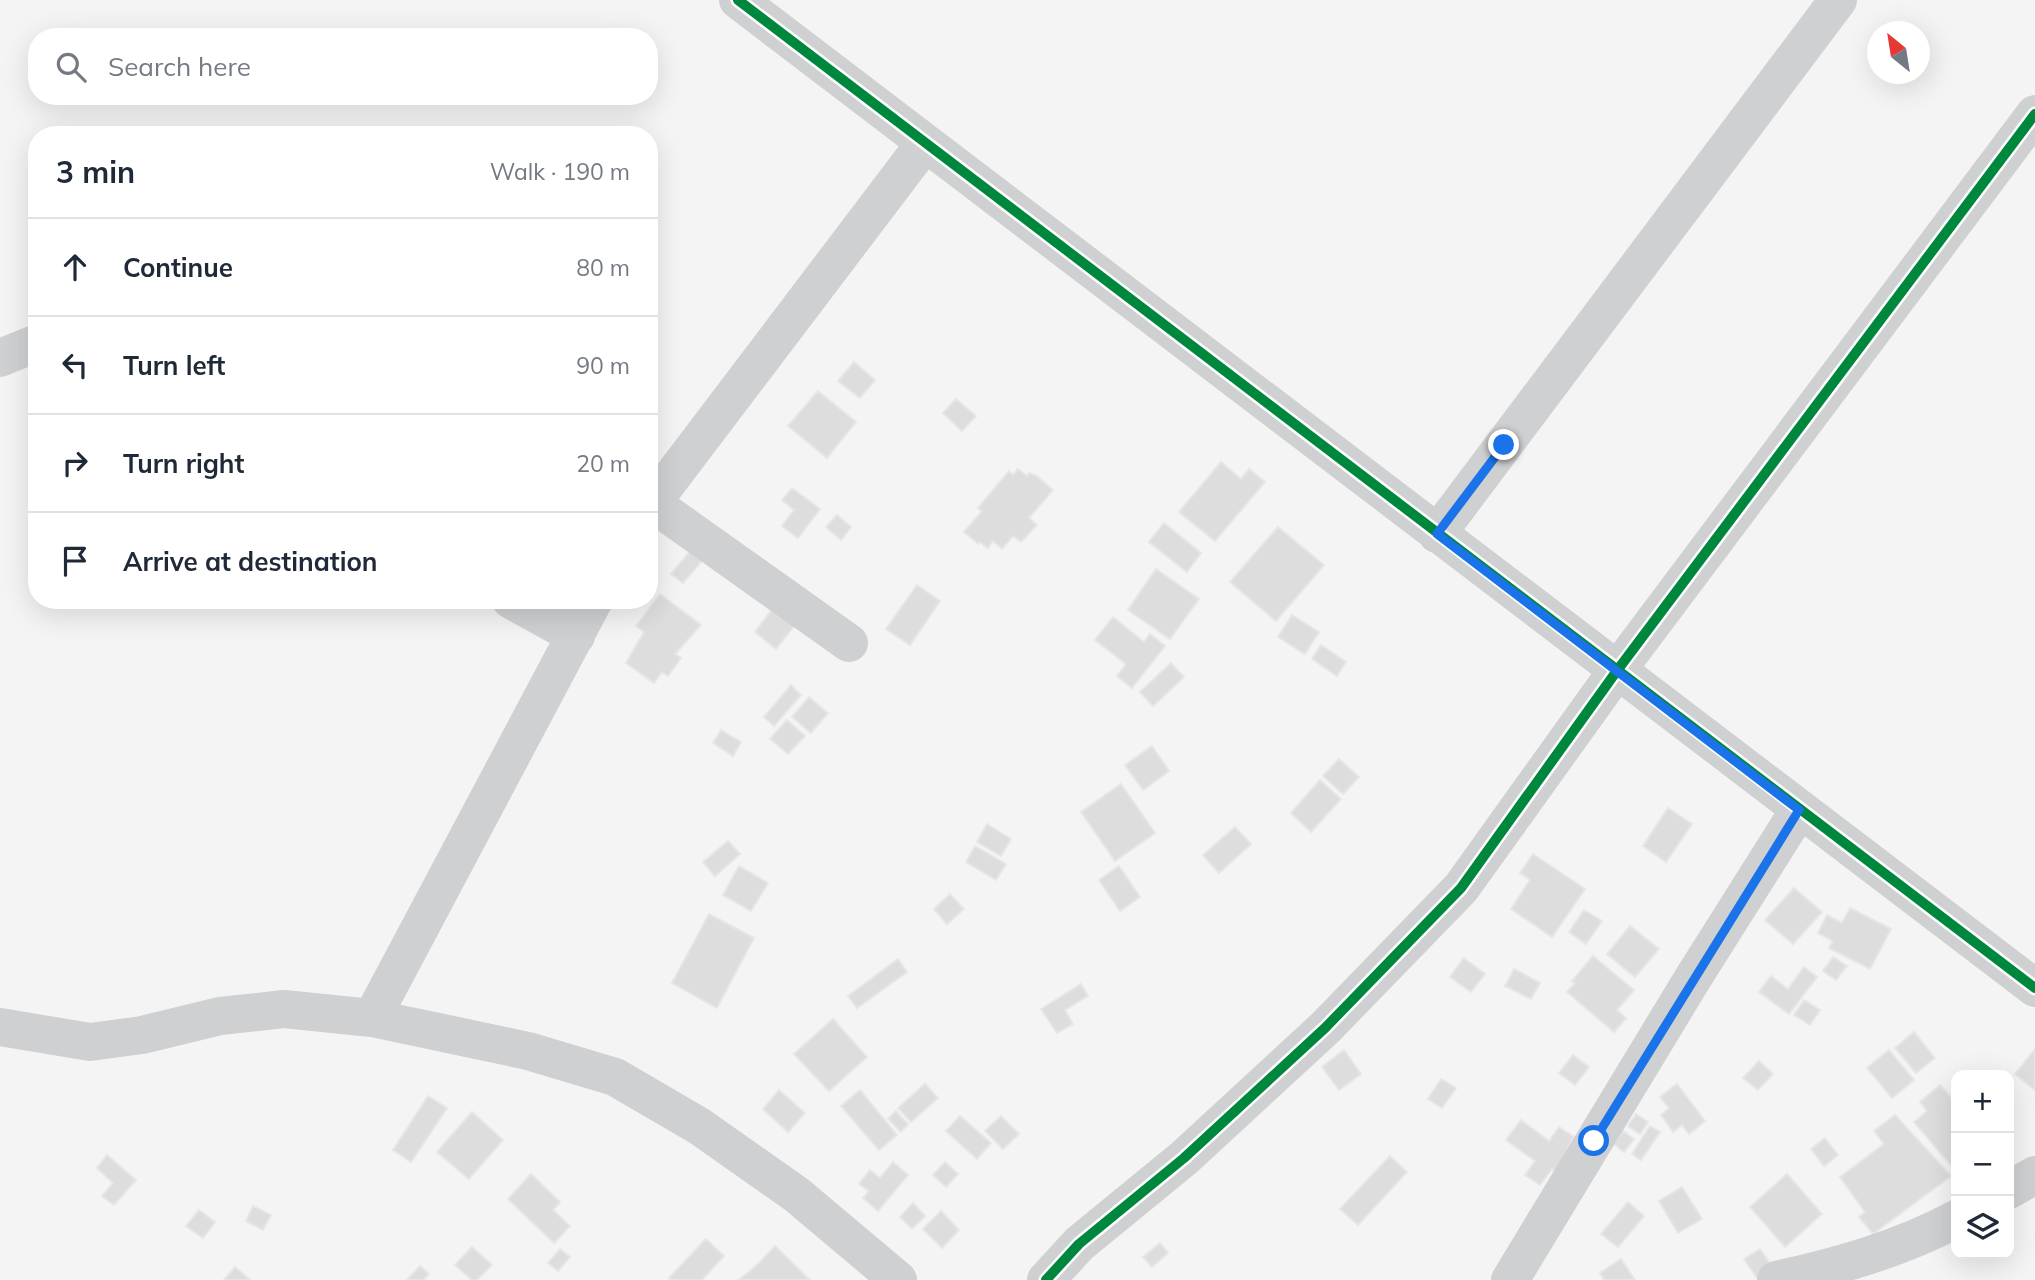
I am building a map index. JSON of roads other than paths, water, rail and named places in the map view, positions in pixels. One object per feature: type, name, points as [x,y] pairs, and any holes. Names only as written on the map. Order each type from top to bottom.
[{"type":"street","points":[[737,0],[2035,988]]},
{"type":"street","points":[[1437,534],[1838,0]]},
{"type":"street","points":[[1046,1280],[1079,1244],[1184,1158],[1325,1028],[1461,888],[1616,671],[2035,114]]},
{"type":"street","points":[[658,496],[925,143]]},
{"type":"street","points":[[0,358],[28,347]]},
{"type":"street","points":[[658,510],[849,643]]},
{"type":"street","points":[[527,609],[576,636]]},
{"type":"street","points":[[372,1018],[590,609]]},
{"type":"street","points":[[1510,1280],[1693,978],[1799,810]]},
{"type":"street","points":[[0,1027],[90,1042],[142,1035],[220,1016],[284,1009],[372,1018],[528,1051],[615,1077],[699,1126],[797,1195],[898,1280]]},
{"type":"street","points":[[2014,1187],[2035,1175]]},
{"type":"street","points":[[1776,1280],[1835,1267],[1924,1236],[1951,1222]]}]
